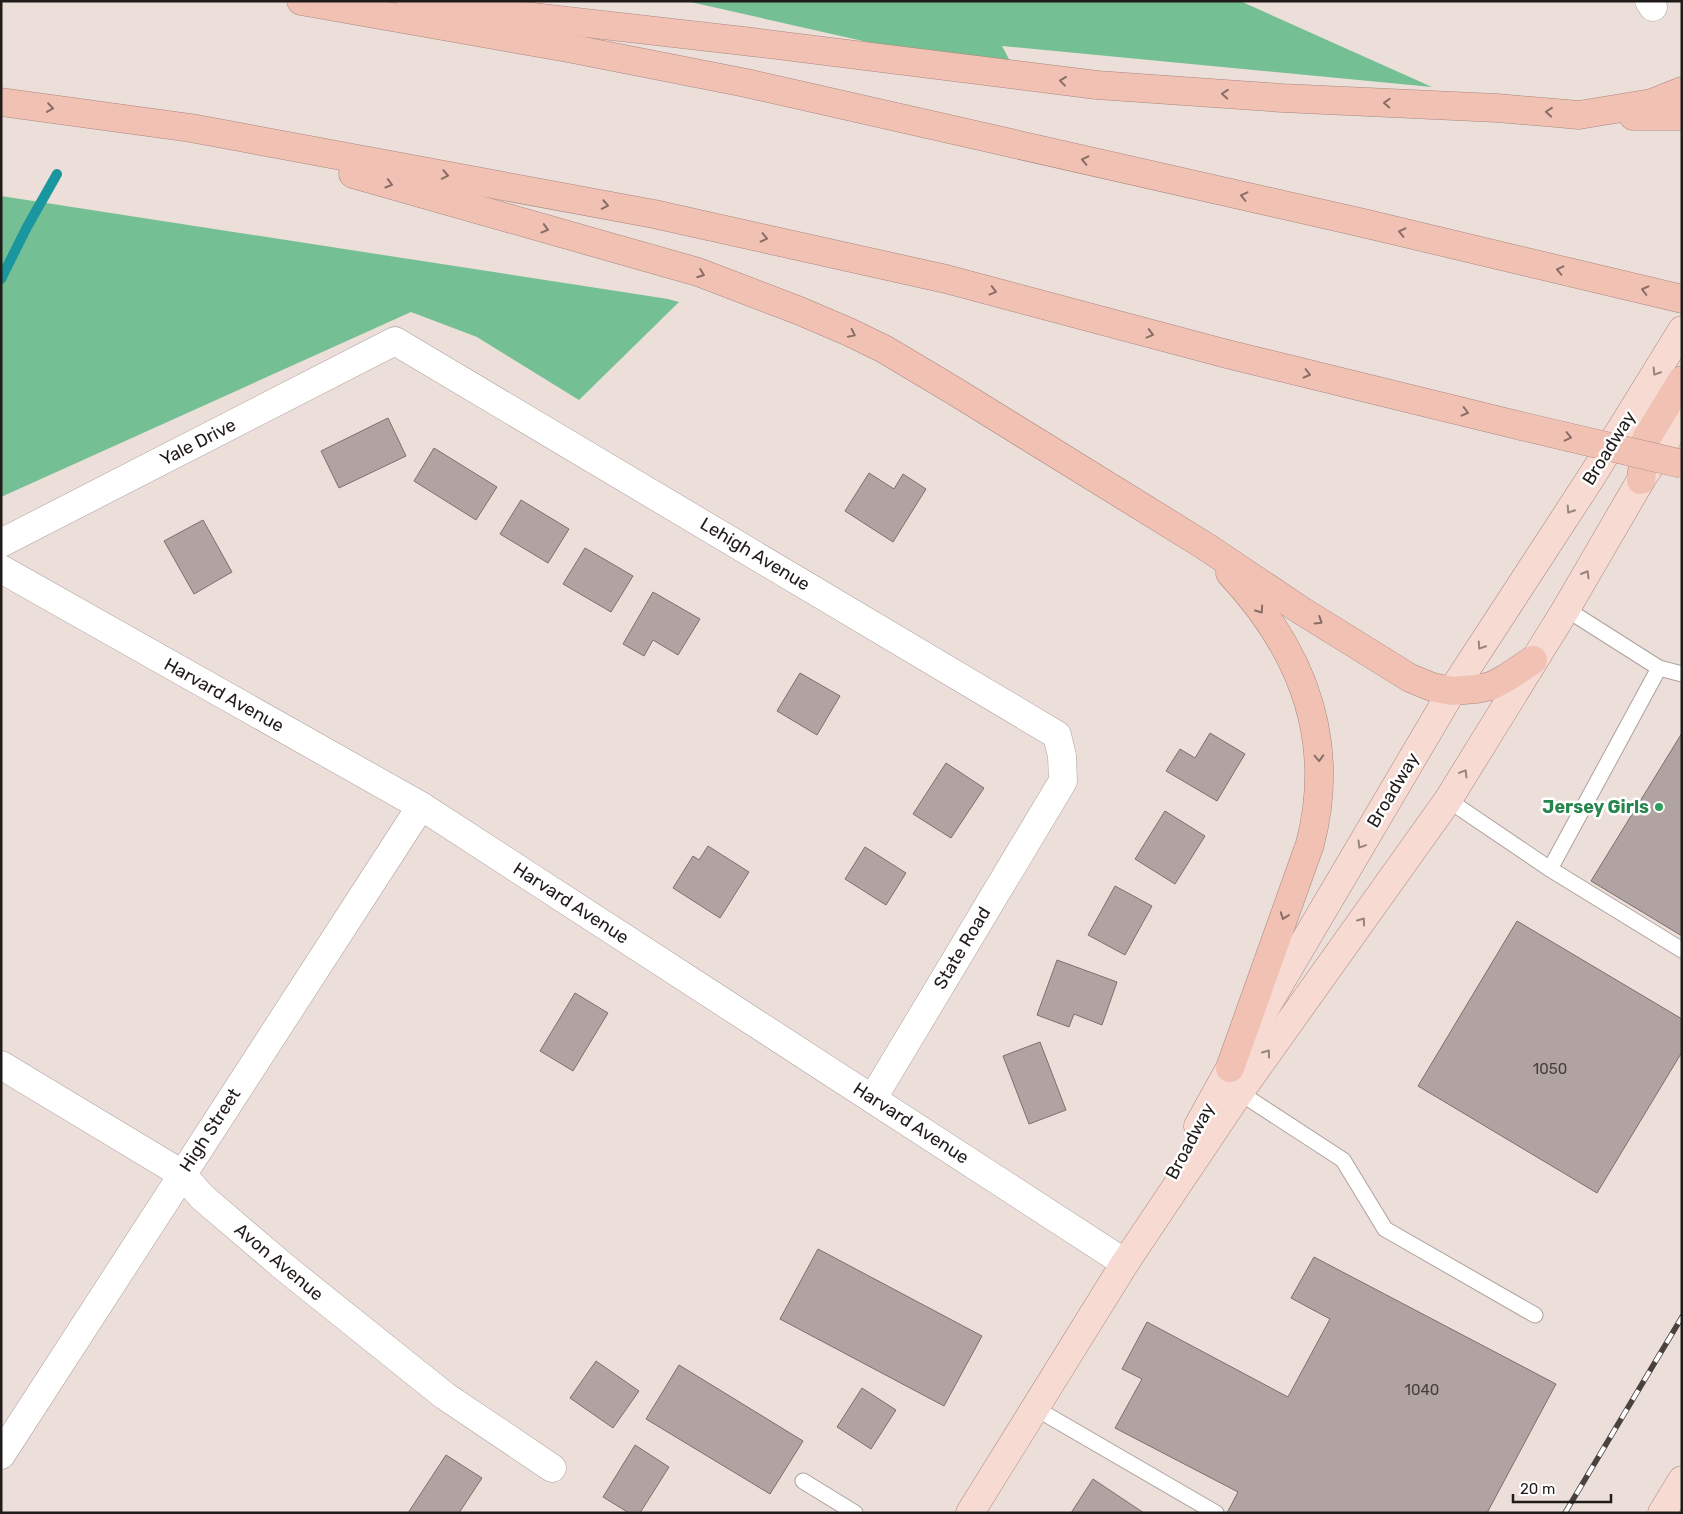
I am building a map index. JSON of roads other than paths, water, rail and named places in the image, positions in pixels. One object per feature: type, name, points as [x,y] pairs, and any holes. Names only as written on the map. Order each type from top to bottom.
[{"type":"highway","points":[[301,1],[568,48],[746,83],[1363,223],[1682,299]]},
{"type":"highway","points":[[398,1],[752,42],[1096,85],[1282,98],[1497,108],[1579,115],[1682,116]]},
{"type":"highway","points":[[1579,115],[1652,103],[1682,91]]},
{"type":"highway","points":[[1,102],[191,128],[654,214],[927,274],[1227,354],[1682,464]]},
{"type":"highway","points":[[191,128],[698,272],[800,311],[848,332],[927,375],[1205,546],[1302,611],[1410,678],[1432,687],[1452,691],[1490,686],[1533,660]]},
{"type":"highway","points":[[1641,480],[1646,439],[1682,380]]},
{"type":"highway","points":[[1205,546],[1242,586],[1268,621],[1284,648],[1295,668],[1311,708],[1319,753],[1319,793],[1310,844],[1230,1081]]},
{"type":"main road","name":"Broadway","points":[[970,1513],[1125,1263],[1452,691],[1592,476],[1682,330]]},
{"type":"main road","name":"Broadway","points":[[1230,1081],[1448,800],[1566,609],[1641,480],[1682,416]]},
{"type":"main road","points":[[1667,1511],[1682,1480]]},
{"type":"street","name":"Yale Drive","points":[[1,543],[395,341]]},
{"type":"street","name":"Lehigh Avenue","points":[[395,341],[1057,735],[1062,756],[1063,781],[1052,798]]},
{"type":"street","name":"Harvard Avenue","points":[[1,569],[421,806],[1125,1263]]},
{"type":"street","name":"State Road","points":[[873,1098],[1052,798]]},
{"type":"street","name":"High Street","points":[[1,1455],[421,806]]},
{"type":"street","name":"Avon Avenue","points":[[1,1065],[182,1174],[202,1197],[284,1267],[444,1396],[552,1468]]},
{"type":"lane","points":[[1566,609],[1659,668],[1682,674]]},
{"type":"lane","points":[[1550,869],[1659,668]]},
{"type":"lane","points":[[1448,800],[1550,869],[1682,950]]},
{"type":"lane","points":[[1230,1081],[1343,1160],[1386,1229],[1535,1315]]},
{"type":"lane","points":[[1035,1408],[1216,1513]]},
{"type":"lane","points":[[804,1481],[855,1513]]},
{"type":"waterway","points":[[1,279],[27,227],[57,174]]},
{"type":"railway","points":[[1565,1513],[1682,1317]]},
{"type":"place","name":"Jersey Girls","points":[[1659,807]]}]
